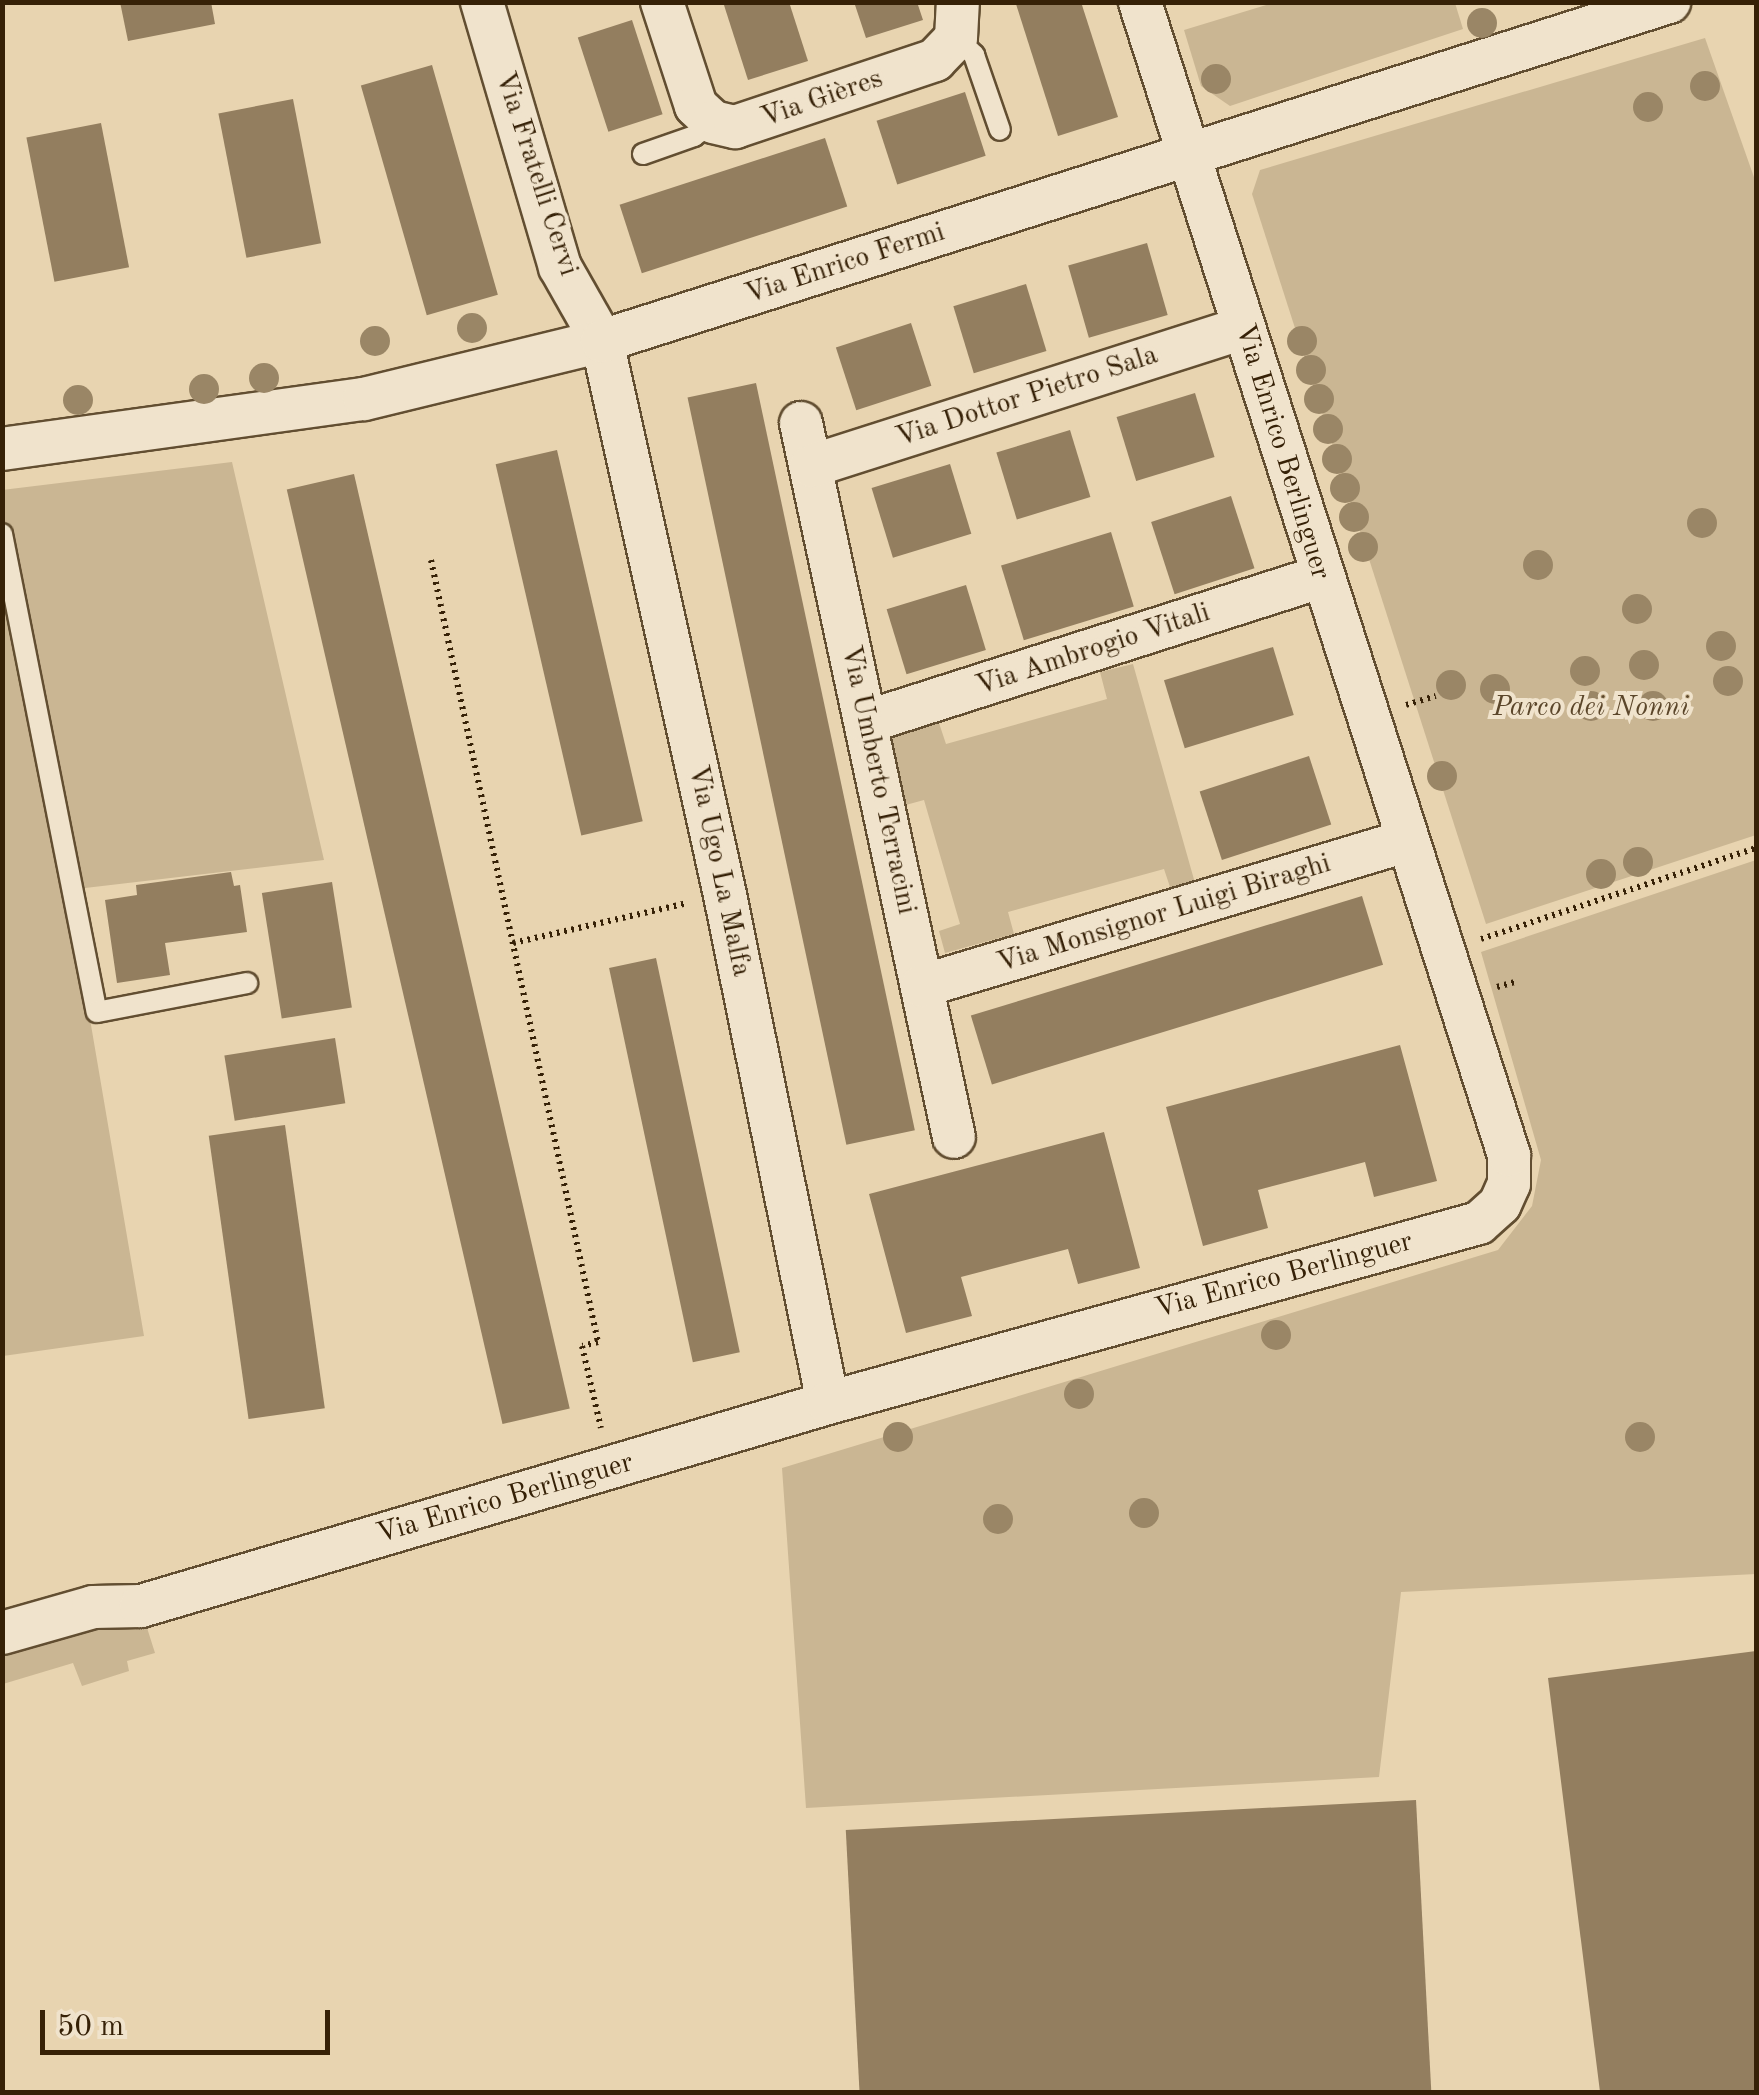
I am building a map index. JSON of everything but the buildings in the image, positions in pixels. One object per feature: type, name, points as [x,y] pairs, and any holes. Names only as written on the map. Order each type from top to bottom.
[{"type":"street","name":"Via Fratelli Cervi","points":[[482,2],[560,267],[602,341]]},
{"type":"street","points":[[662,2],[692,99],[712,122]]},
{"type":"street","name":"Via Enrico Berlinguer","points":[[2,1633],[92,1607],[140,1606],[828,1403],[1485,1218],[1507,1190],[1510,1162],[1320,577],[1140,2]]},
{"type":"street","name":"Via Enrico Fermi","points":[[2,449],[364,399],[602,341],[1669,2]]},
{"type":"street","name":"Via Gières","points":[[712,122],[735,127],[750,124],[929,63],[947,50],[957,20]]},
{"type":"street","name":"Via Dottor Pietro Sala","points":[[811,466],[1242,328]]},
{"type":"street","name":"Via Ugo La Malfa","points":[[602,341],[725,895],[828,1403]]},
{"type":"street","name":"Via Umberto Terracini","points":[[801,423],[954,1137]]},
{"type":"street","name":"Via Ambrogio Vitali","points":[[866,722],[1320,577]]},
{"type":"street","name":"Via Monsignor Luigi Biraghi","points":[[922,986],[1406,841]]},
{"type":"lane","points":[[957,20],[1000,130]]},
{"type":"lane","points":[[644,154],[694,136],[712,122]]},
{"type":"lane","points":[[2,534],[97,1012],[247,983]]},
{"type":"path","points":[[431,560],[598,1342],[582,1346],[610,1468]]},
{"type":"path","points":[[1400,707],[1436,696]]},
{"type":"path","points":[[1474,921],[1480,940],[1756,848]]},
{"type":"path","points":[[513,943],[725,895]]},
{"type":"green space","points":[[1273,3],[1455,3],[1463,29],[1230,106],[1201,86],[1184,30]]},
{"type":"green space","name":"Parco dei Nonni","points":[[1705,38],[1756,183],[1756,835],[1486,924],[1252,194],[1260,170]]},
{"type":"green space","points":[[232,462],[324,860],[68,890],[144,1336],[3,1356],[2,490]]},
{"type":"green space","points":[[1133,664],[1195,883],[1171,890],[1164,869],[1008,912],[1014,934],[945,953],[939,931],[960,924],[924,800],[902,806],[881,733],[937,717],[946,744],[1107,699],[1100,672]]},
{"type":"green space","points":[[1756,860],[1756,1574],[1401,1592],[1379,1777],[806,1808],[782,1468],[1498,1250],[1532,1206],[1541,1160],[1481,952]]},
{"type":"green space","points":[[142,1612],[155,1653],[127,1661],[129,1671],[82,1686],[73,1663],[3,1684],[3,1651]]}]
